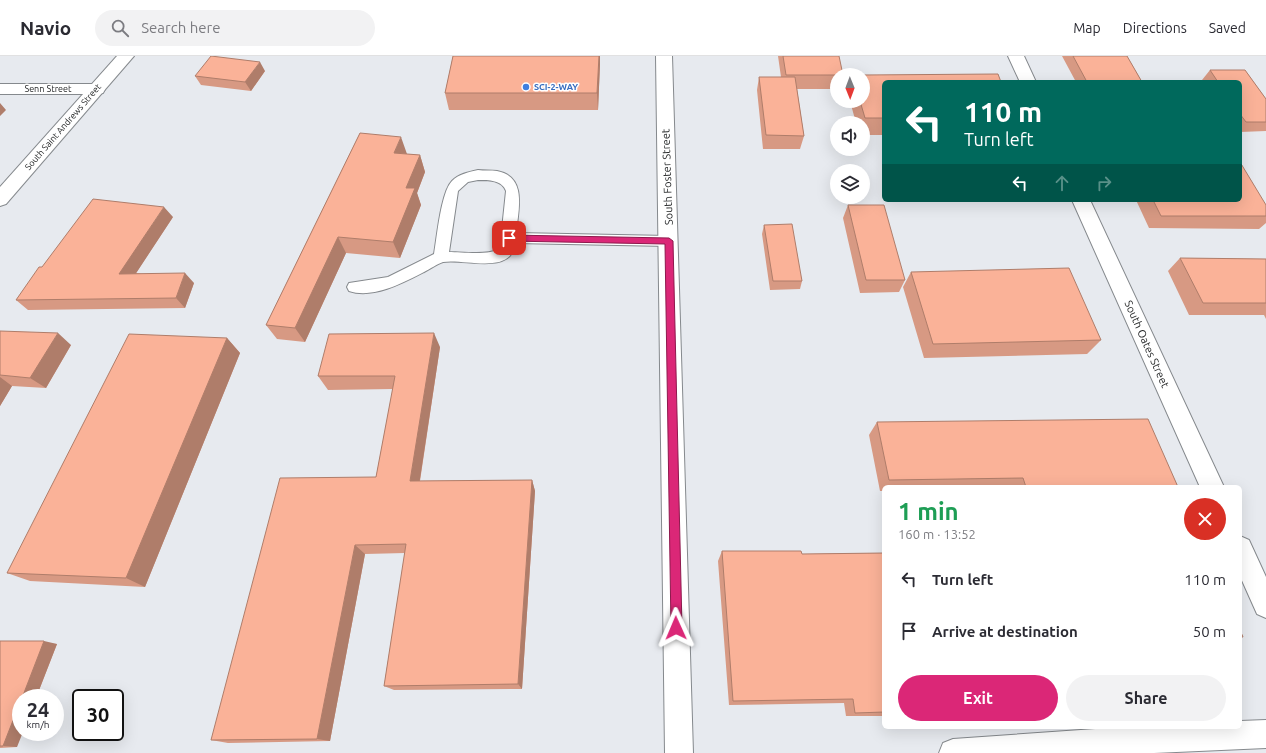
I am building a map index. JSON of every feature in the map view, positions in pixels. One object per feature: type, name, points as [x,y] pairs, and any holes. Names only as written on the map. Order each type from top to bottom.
[{"type":"street","name":"South Saint Andrews Street","points":[[0,199],[126,56]]},
{"type":"street","name":"South Foster Street","points":[[664,56],[679,753]]},
{"type":"street","points":[[1016,56],[1027,80]]},
{"type":"street","name":"Senn Street","points":[[0,89],[97,89]]},
{"type":"street","name":"South Oates Street","points":[[1082,202],[1211,485]]},
{"type":"street","points":[[1242,552],[1266,606]]},
{"type":"street","points":[[953,753],[1182,737],[1266,734]]},
{"type":"lane","points":[[354,287],[381,285],[392,282],[441,257],[489,258],[500,256],[507,250],[509,238],[513,191],[510,184],[497,176],[478,175],[465,177],[457,182],[452,190],[441,257]]},
{"type":"lane","points":[[509,238],[669,241]]},
{"type":"building","points":[[211,56],[260,62],[245,82],[195,76]]},
{"type":"building","name":"SCI-2-WAY","points":[[453,56],[599,56],[597,93],[445,93]]},
{"type":"building","points":[[783,56],[839,56],[842,68],[830,68],[830,75],[786,75]]},
{"type":"building","points":[[1073,56],[1127,56],[1141,80],[1086,80]]},
{"type":"building","points":[[1210,70],[1245,70],[1266,99],[1266,122],[1246,122],[1242,117],[1242,80],[1217,80]]},
{"type":"building","points":[[998,74],[1000,80],[882,80],[882,118],[870,118],[870,116],[864,116],[862,108],[870,108],[870,75]]},
{"type":"building","points":[[759,77],[795,77],[804,136],[766,135]]},
{"type":"building","points":[[360,133],[401,137],[394,153],[420,155],[406,188],[415,188],[393,242],[338,237],[295,328],[266,325]]},
{"type":"building","points":[[1242,165],[1266,205],[1266,216],[1161,216],[1154,202],[1242,202]]},
{"type":"building","points":[[93,199],[164,207],[119,274],[185,273],[176,298],[16,300],[39,267],[42,267]]},
{"type":"building","points":[[848,205],[884,205],[905,280],[866,280]]},
{"type":"building","points":[[792,224],[802,281],[773,281],[764,225]]},
{"type":"building","points":[[1180,258],[1266,259],[1266,303],[1203,303]]},
{"type":"building","points":[[1069,268],[1101,340],[933,344],[911,272]]},
{"type":"building","points":[[0,331],[58,333],[30,378],[0,375]]},
{"type":"building","points":[[434,333],[410,481],[532,480],[518,684],[384,686],[406,544],[355,545],[317,739],[211,740],[280,478],[376,477],[395,376],[318,376],[329,334]]},
{"type":"building","points":[[129,334],[227,338],[126,578],[7,573]]},
{"type":"building","points":[[1148,419],[1177,485],[1025,485],[1023,478],[889,480],[877,422]]},
{"type":"building","points":[[722,551],[801,551],[802,554],[882,553],[882,712],[855,713],[853,699],[733,701]]},
{"type":"building","points":[[0,641],[44,641],[25,689],[12,689],[12,723],[3,746],[0,746]]},
{"type":"place","name":"SCI-2-WAY","points":[[526,87]]},
{"type":"route","points":[[509,238],[669,241],[676,628]]}]
